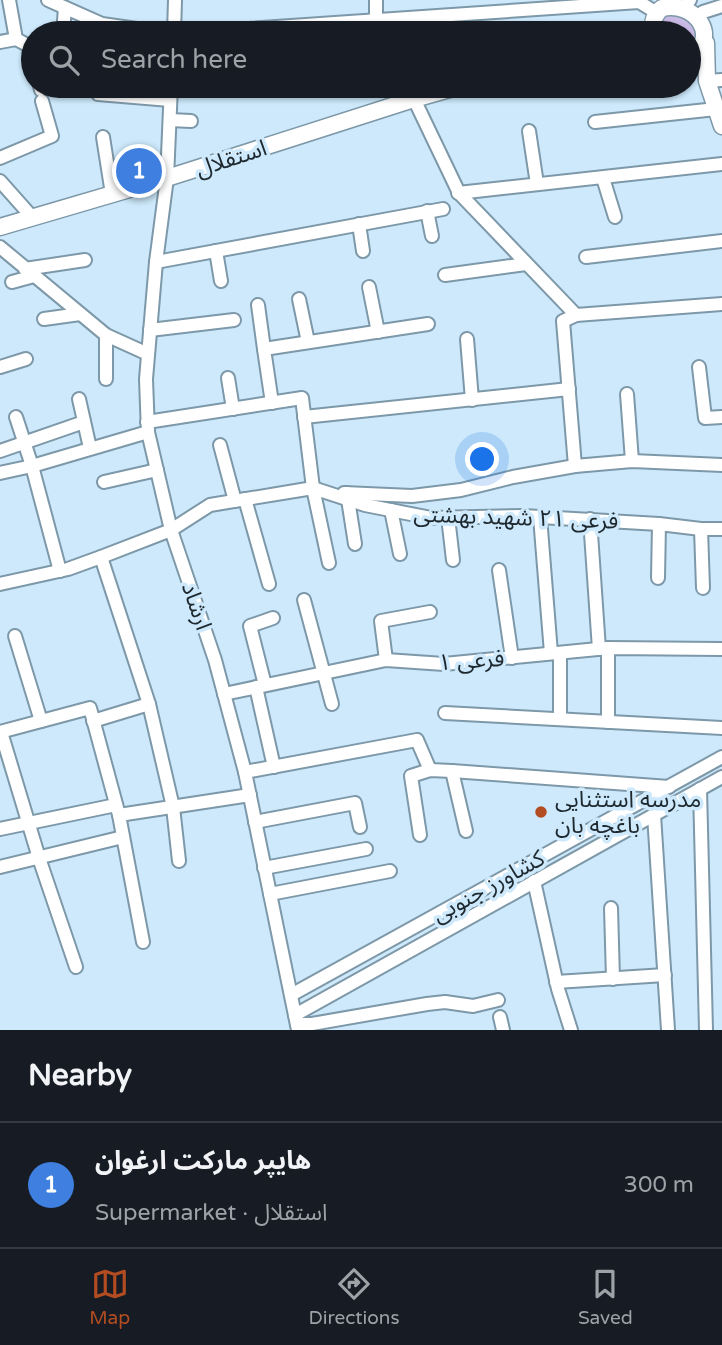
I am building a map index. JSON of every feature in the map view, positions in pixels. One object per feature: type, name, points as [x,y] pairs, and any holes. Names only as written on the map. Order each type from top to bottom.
[{"type":"main road","points":[[654,21],[666,5],[689,1],[708,19],[709,36],[701,48]]},
{"type":"main road","points":[[706,43],[714,80],[716,109],[722,126]]},
{"type":"main road","name":"استقلال","points":[[0,227],[167,178],[418,98]]},
{"type":"street","points":[[48,0],[95,21]]},
{"type":"street","points":[[174,21],[175,0]]},
{"type":"street","points":[[376,0],[382,19]]},
{"type":"street","points":[[355,21],[639,2],[666,5]]},
{"type":"street","points":[[703,12],[722,6]]},
{"type":"street","points":[[7,8],[16,39]]},
{"type":"street","points":[[64,21],[65,8]]},
{"type":"street","points":[[0,42],[16,39],[21,42]]},
{"type":"street","points":[[0,158],[52,136],[42,98]]},
{"type":"street","points":[[146,98],[170,100]]},
{"type":"street","points":[[414,99],[458,192],[576,315]]},
{"type":"street","name":"ارشاد","points":[[170,100],[167,178],[156,262],[146,379],[148,427],[171,530],[215,660],[245,772],[296,1023]]},
{"type":"street","points":[[595,122],[716,109]]},
{"type":"street","points":[[170,120],[191,121]]},
{"type":"street","points":[[529,131],[537,184]]},
{"type":"street","points":[[103,137],[112,194]]},
{"type":"street","points":[[458,192],[722,164]]},
{"type":"street","points":[[603,178],[615,217]]},
{"type":"street","points":[[0,181],[32,217]]},
{"type":"street","points":[[156,262],[443,209]]},
{"type":"street","points":[[427,211],[432,236]]},
{"type":"street","points":[[359,224],[363,251]]},
{"type":"street","points":[[586,257],[722,241]]},
{"type":"street","points":[[0,247],[106,335],[148,354]]},
{"type":"street","points":[[216,251],[221,281]]},
{"type":"street","points":[[12,282],[30,272],[85,260]]},
{"type":"street","points":[[445,275],[526,264]]},
{"type":"street","points":[[369,288],[378,332]]},
{"type":"street","points":[[299,299],[308,342]]},
{"type":"street","points":[[575,466],[563,321],[576,315],[722,304]]},
{"type":"street","points":[[258,305],[272,403]]},
{"type":"street","points":[[44,318],[80,314]]},
{"type":"street","points":[[150,330],[234,320]]},
{"type":"street","points":[[264,349],[428,324]]},
{"type":"street","points":[[106,335],[106,379]]},
{"type":"street","points":[[467,339],[472,400]]},
{"type":"street","points":[[0,367],[26,359]]},
{"type":"street","points":[[699,367],[705,418],[722,417]]},
{"type":"street","points":[[228,378],[233,409]]},
{"type":"street","points":[[304,417],[569,389]]},
{"type":"street","points":[[627,394],[632,461]]},
{"type":"street","points":[[0,473],[90,448],[148,427],[302,398],[313,488],[329,563]]},
{"type":"street","points":[[79,399],[90,448]]},
{"type":"street","points":[[16,416],[60,571]]},
{"type":"street","points":[[0,451],[84,422]]},
{"type":"street","points":[[220,445],[269,584]]},
{"type":"street","points":[[355,544],[347,496],[412,496],[461,490],[575,466],[632,461],[722,465]]},
{"type":"street","points":[[104,482],[157,470]]},
{"type":"street","points":[[0,583],[60,571],[101,557],[171,530],[210,505],[313,488]]},
{"type":"street","name":"فرعی ۲۱ شهید بهشتی","points":[[313,488],[347,496],[365,505],[431,518],[540,517],[722,529]]},
{"type":"street","points":[[391,510],[400,554]]},
{"type":"street","points":[[448,517],[453,560]]},
{"type":"street","points":[[540,517],[556,653],[559,719]]},
{"type":"street","points":[[590,519],[608,722]]},
{"type":"street","points":[[658,578],[659,524]]},
{"type":"street","points":[[701,529],[703,587]]},
{"type":"street","points":[[101,557],[149,704],[173,807],[179,861]]},
{"type":"street","points":[[499,570],[512,658]]},
{"type":"street","points":[[304,600],[332,704]]},
{"type":"street","points":[[386,660],[381,621],[430,612]]},
{"type":"street","points":[[273,618],[250,626],[274,767]]},
{"type":"street","points":[[15,636],[41,721]]},
{"type":"street","name":"فرعی ۱","points":[[224,694],[386,660],[444,664],[603,649],[722,649]]},
{"type":"street","points":[[93,721],[149,704]]},
{"type":"street","points":[[76,967],[0,732],[90,708],[117,810],[143,942]]},
{"type":"street","points":[[445,713],[722,728]]},
{"type":"street","points":[[245,772],[417,740],[430,771]]},
{"type":"street","name":"کشاورز جنوبی","points":[[291,995],[722,757]]},
{"type":"street","points":[[420,835],[411,776],[430,771],[669,787]]},
{"type":"street","points":[[452,771],[466,831]]},
{"type":"street","name":"کشاورز جنوبی","points":[[296,1023],[534,881],[722,777]]},
{"type":"street","points":[[701,789],[706,1030]]},
{"type":"street","points":[[0,829],[117,810],[173,807],[250,796]]},
{"type":"street","points":[[255,822],[355,803],[360,827]]},
{"type":"street","points":[[654,815],[668,1030]]},
{"type":"street","points":[[584,834],[594,848]]},
{"type":"street","points":[[0,867],[123,837]]},
{"type":"street","points":[[264,868],[366,849]]},
{"type":"street","points":[[270,894],[390,871]]},
{"type":"street","points":[[534,881],[556,982],[571,1030]]},
{"type":"street","points":[[611,908],[613,979]]},
{"type":"street","points":[[556,982],[664,975]]},
{"type":"street","points":[[296,1023],[312,1024],[427,1004],[445,1002],[472,1006],[498,1000]]},
{"type":"shaded area","points":[[672,10],[698,21],[663,21]]},
{"type":"place","name":"هایپر مارکت ارغوان","points":[[139,171]]},
{"type":"place","name":"مدرسه استثنایی باغچه بان","points":[[541,812]]}]
